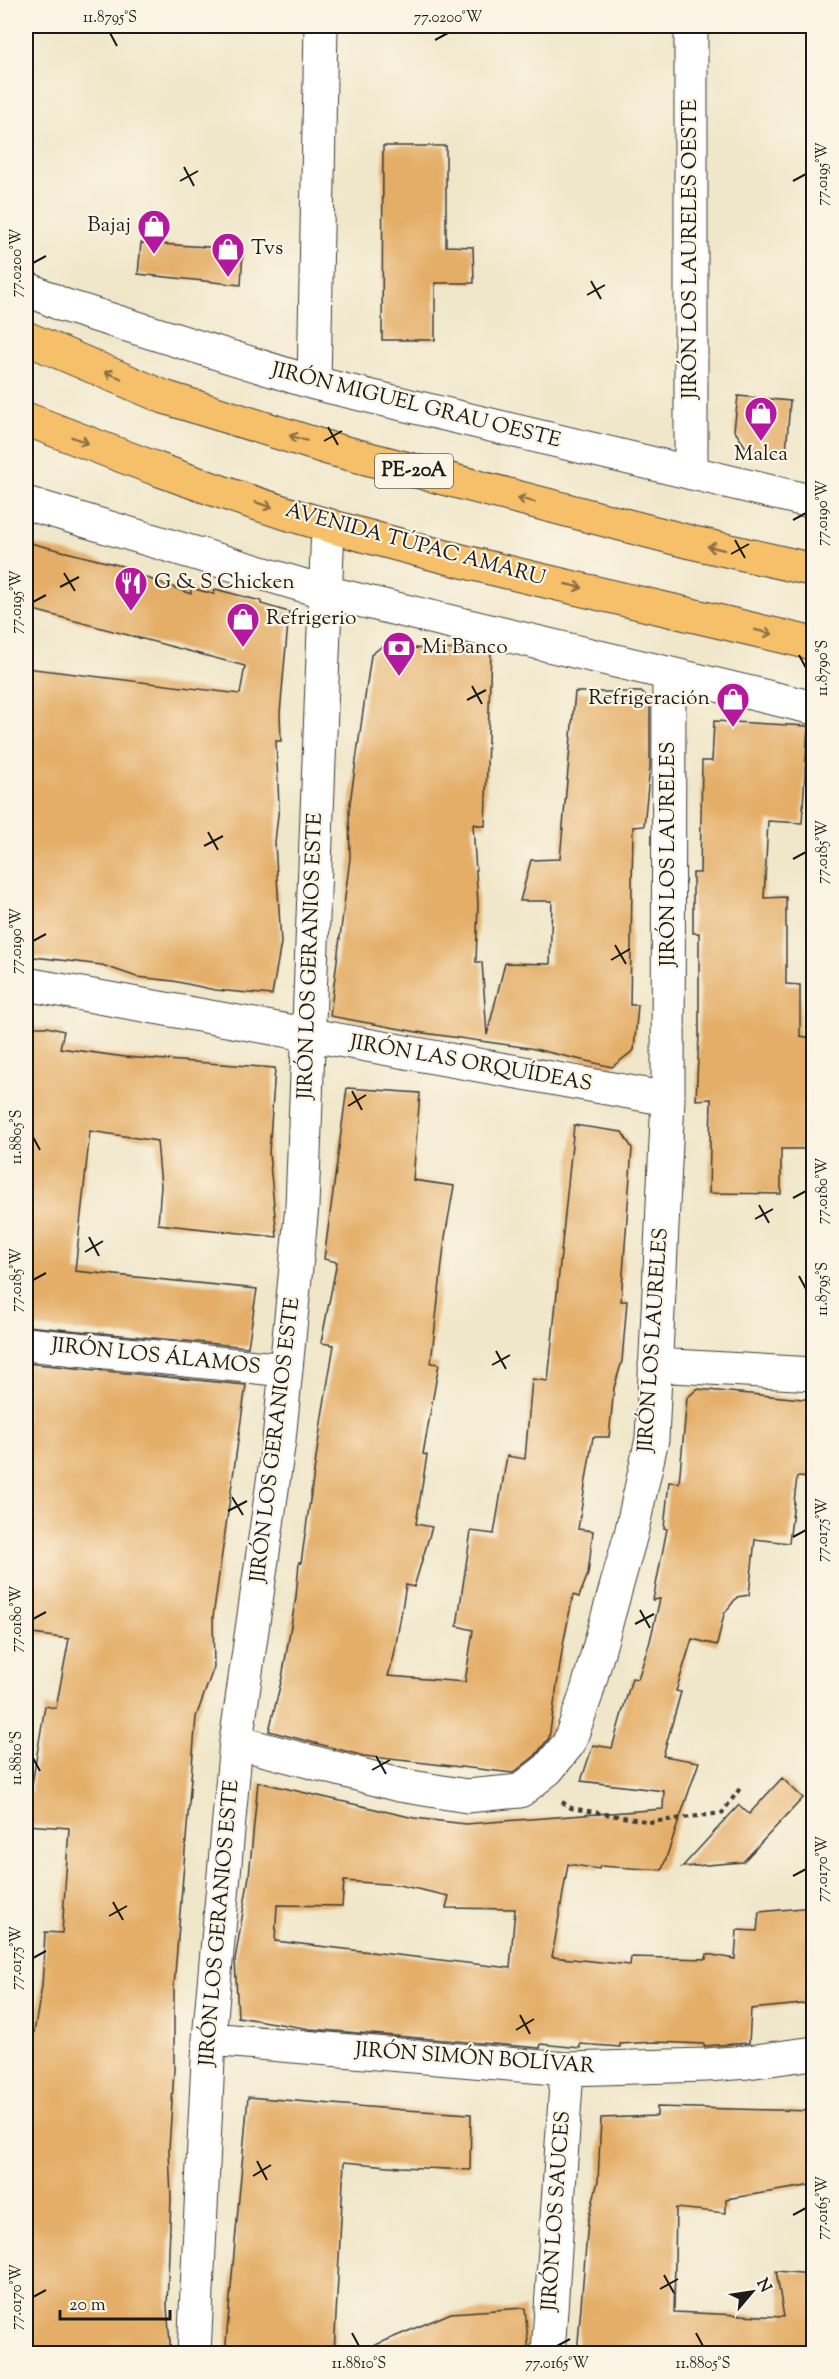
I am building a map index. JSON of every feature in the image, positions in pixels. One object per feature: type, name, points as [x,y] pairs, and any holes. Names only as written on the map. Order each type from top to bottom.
[{"type":"highway","name":"PE-20A","points":[[26,338],[164,397],[331,449],[690,542],[813,570]]},
{"type":"highway","name":"AVENIDA TÚPAC AMARU","points":[[26,419],[194,483],[328,525],[813,644]]},
{"type":"street","points":[[314,383],[321,26]]},
{"type":"street","name":"JIRÓN LOS LAURELES OESTE","points":[[691,26],[691,473]]},
{"type":"street","name":"JIRÓN MIGUEL GRAU OESTE","points":[[26,288],[74,309],[314,383],[813,502]]},
{"type":"street","points":[[26,503],[325,592],[813,708]]},
{"type":"street","name":"JIRÓN LOS GERANIOS ESTE","points":[[194,2354],[208,2038],[236,1742],[279,1440],[302,1206],[328,525]]},
{"type":"street","name":"JIRÓN LOS LAURELES","points":[[236,1742],[399,1785],[467,1796],[520,1791],[548,1769],[569,1743],[586,1695],[631,1534],[651,1439],[668,1099],[669,675]]},
{"type":"street","name":"JIRÓN LAS ORQUÍDEAS","points":[[26,984],[668,1099]]},
{"type":"street","name":"JIRÓN LOS ÁLAMOS","points":[[26,1344],[286,1370]]},
{"type":"street","points":[[655,1365],[813,1374]]},
{"type":"street","name":"JIRÓN SIMÓN BOLÍVAR","points":[[208,2038],[567,2069],[706,2065],[813,2053]]},
{"type":"street","name":"JIRÓN LOS SAUCES","points":[[548,2354],[567,2069]]},
{"type":"path","points":[[531,1784],[572,1808],[651,1822],[722,1813],[741,1787]]},
{"type":"building","points":[[383,146],[446,146],[446,246],[473,247],[474,283],[435,283],[435,340],[382,340]]},
{"type":"building","points":[[141,243],[243,249],[241,285],[138,274]]},
{"type":"building","points":[[738,396],[790,401],[786,453],[747,449],[734,430]]},
{"type":"building","points":[[26,542],[122,566],[191,594],[191,588],[214,594],[215,589],[261,601],[261,604],[289,612],[280,713],[281,741],[276,741],[279,806],[275,842],[281,943],[272,995],[215,990],[173,981],[137,977],[102,965],[26,956],[26,668],[240,694],[245,666],[26,608]]},
{"type":"building","points":[[381,647],[491,651],[485,826],[473,824],[478,904],[476,962],[482,962],[487,1035],[505,963],[550,964],[552,901],[520,901],[531,860],[560,859],[575,692],[641,692],[650,699],[650,766],[644,826],[633,827],[630,1005],[638,1005],[634,1050],[612,1067],[530,1048],[417,1032],[330,1016],[350,858],[349,810],[371,655]]},
{"type":"building","points":[[714,721],[808,726],[802,823],[768,821],[764,898],[786,897],[786,984],[800,985],[800,1036],[813,1038],[813,1149],[781,1149],[781,1194],[709,1193],[711,1099],[696,1100],[699,1036],[699,933],[693,933],[693,873],[700,873],[702,761],[712,761]]},
{"type":"building","points":[[26,1027],[47,1027],[64,1031],[60,1048],[125,1057],[275,1068],[269,1153],[277,1237],[158,1224],[161,1186],[157,1141],[90,1131],[75,1271],[257,1289],[248,1347],[26,1326]]},
{"type":"building","points":[[347,1088],[420,1093],[413,1180],[454,1186],[445,1237],[431,1363],[439,1364],[423,1454],[427,1455],[416,1524],[432,1527],[414,1587],[406,1585],[394,1656],[388,1676],[465,1682],[473,1630],[457,1626],[471,1531],[494,1534],[507,1456],[525,1459],[532,1379],[548,1381],[574,1125],[622,1132],[632,1148],[621,1301],[627,1301],[622,1361],[614,1388],[609,1437],[593,1437],[578,1529],[593,1531],[588,1574],[579,1597],[573,1595],[549,1738],[535,1756],[513,1773],[364,1756],[269,1731],[282,1678],[296,1597],[299,1562],[301,1563],[334,1345],[321,1343],[337,1262],[324,1259]]},
{"type":"building","points":[[26,1363],[246,1385],[213,1617],[214,1667],[196,1717],[174,1986],[174,2071],[169,2149],[171,2199],[167,2307],[171,2354],[26,2354],[26,2079],[42,1986],[45,1932],[62,1933],[69,1828],[26,1825],[26,1821],[45,1706],[56,1708],[69,1639],[26,1633]]},
{"type":"building","points":[[697,1389],[813,1400],[813,1478],[797,1477],[789,1543],[755,1539],[749,1595],[737,1597],[724,1614],[717,1645],[692,1639],[676,1691],[681,1692],[663,1756],[699,1762],[662,1870],[600,1866],[599,1869],[568,1864],[552,1957],[630,1965],[631,1957],[706,1959],[707,1954],[735,1959],[737,1930],[757,1931],[759,1912],[813,1907],[813,2003],[751,2009],[749,2043],[704,2046],[704,2044],[655,2042],[620,2044],[620,2047],[580,2044],[580,2048],[541,2044],[540,2048],[310,2029],[238,2017],[235,1960],[249,1876],[258,1782],[414,1818],[466,1824],[663,1809],[664,1791],[581,1781],[593,1745],[612,1748],[632,1678],[638,1679],[650,1641],[660,1599],[653,1600],[667,1529],[664,1528],[669,1482],[679,1483],[687,1398]],"holes":[[[344,1881],[399,1885],[449,1896],[446,1908],[515,1909],[510,1968],[275,1941],[277,1905],[342,1906]]]},
{"type":"building","points":[[782,1778],[803,1798],[743,1862],[682,1867],[739,1805],[749,1814]]},
{"type":"building","points":[[248,2097],[471,2114],[470,2170],[344,2162],[334,2354],[225,2354]]},
{"type":"building","points":[[657,2107],[813,2111],[813,2185],[726,2199],[726,2213],[676,2208],[674,2312],[784,2317],[776,2271],[813,2274],[813,2354],[577,2354],[588,2221],[598,2181],[601,2118],[657,2116]]},
{"type":"building","points":[[525,2308],[529,2354],[354,2354],[451,2313]]},
{"type":"place","name":"Bajaj","points":[[154,255]]},
{"type":"place","name":"Tvs","points":[[228,278]]},
{"type":"place","name":"Malca","points":[[761,442]]},
{"type":"place","name":"G & S Chicken","points":[[131,612]]},
{"type":"place","name":"Refrigerio","points":[[243,648]]},
{"type":"place","name":"Mi Banco","points":[[399,677]]},
{"type":"place","name":"Refrigeración","points":[[733,728]]}]
